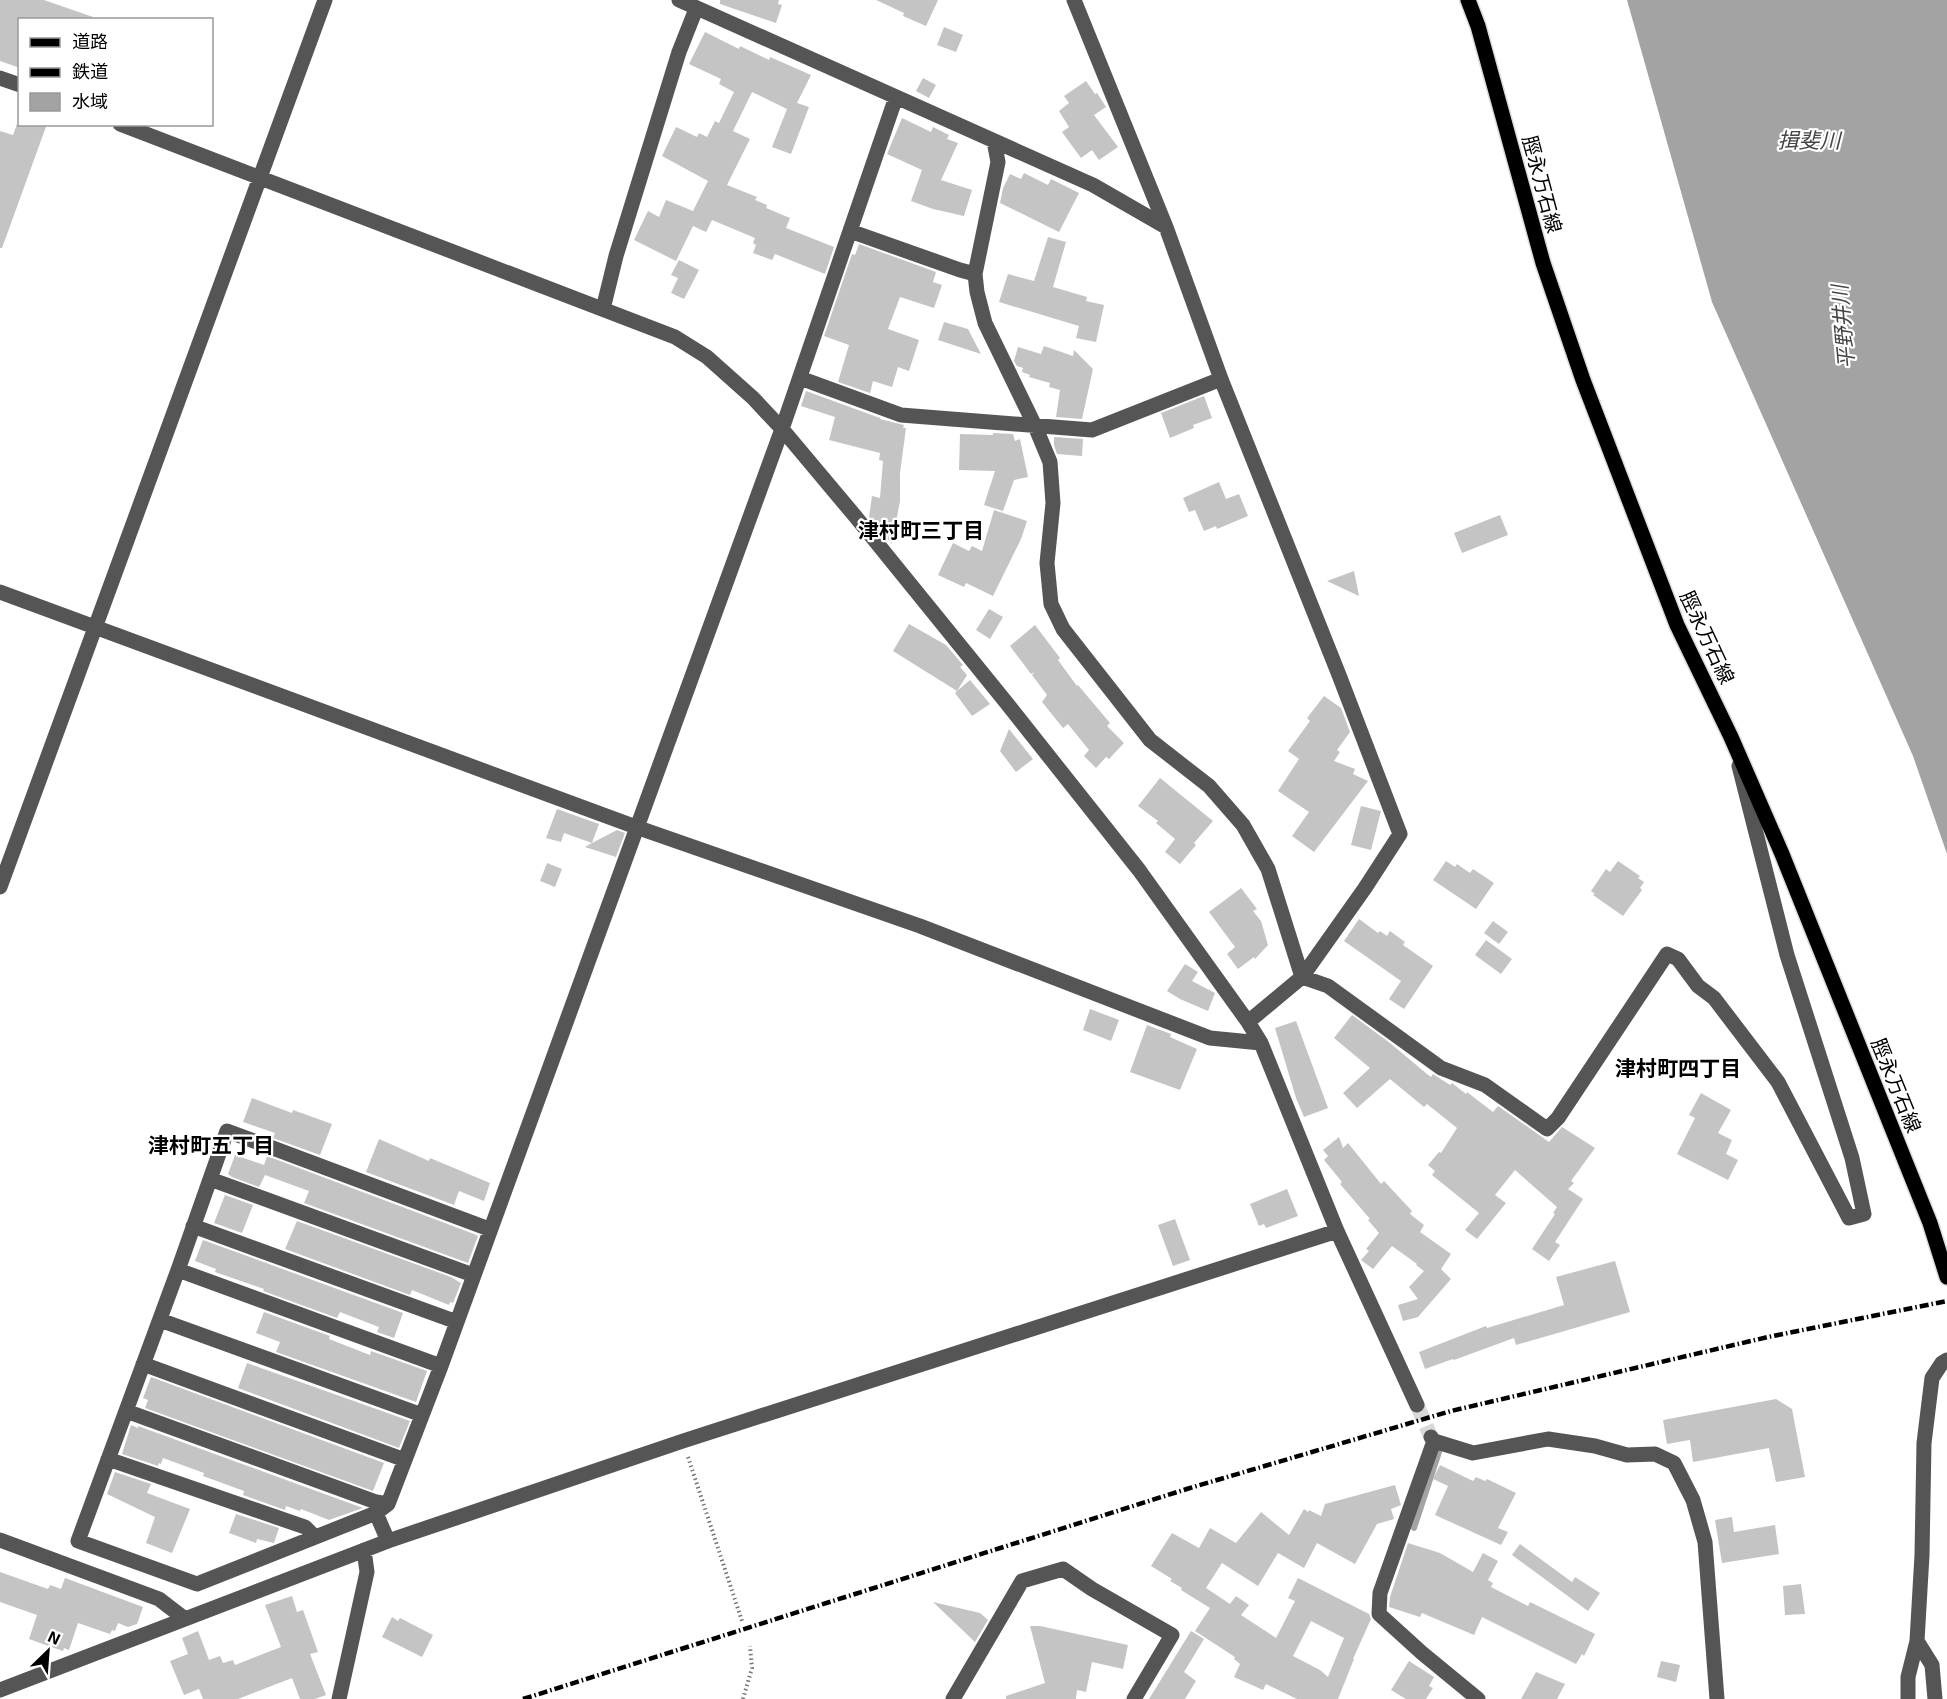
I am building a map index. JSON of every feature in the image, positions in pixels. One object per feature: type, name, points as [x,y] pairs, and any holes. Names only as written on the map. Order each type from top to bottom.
[{"type":"main road","name":"脛永万石線","points":[[1468,0],[1478,26],[1543,263],[1583,380],[1677,625],[1731,737],[1782,854],[1930,1223],[1947,1277]]},
{"type":"street","points":[[0,887],[325,0]]},
{"type":"street","points":[[679,0],[1093,185],[1166,227]]},
{"type":"street","points":[[1074,0],[1166,227],[1221,379],[1400,834],[1302,977],[1248,1022]]},
{"type":"street","points":[[603,309],[616,256],[679,52],[696,9]]},
{"type":"street","points":[[0,78],[18,85]]},
{"type":"street","points":[[489,1229],[227,1131],[78,1540],[197,1584],[382,1509],[405,1460],[441,1366],[782,429],[896,97]]},
{"type":"street","points":[[125,126],[675,337],[707,357],[753,398],[782,429],[1005,701],[1139,870],[1248,1022],[1261,1043],[1337,1231],[1417,1405]]},
{"type":"street","points":[[994,141],[998,162],[975,274],[977,292],[985,323],[1050,462],[1053,503],[1047,563],[1051,604],[1063,629],[1150,740],[1209,786],[1243,825],[1268,869],[1302,977]]},
{"type":"street","points":[[850,231],[975,274]]},
{"type":"street","points":[[800,378],[901,415],[1092,430],[1221,379]]},
{"type":"street","points":[[0,592],[636,827],[920,926],[1210,1038],[1261,1043]]},
{"type":"street","points":[[1302,977],[1328,986],[1440,1068],[1485,1085],[1547,1129],[1558,1118],[1667,954],[1678,959],[1698,986],[1714,998],[1778,1082],[1850,1218],[1864,1214],[1852,1158],[1787,954],[1731,737]]},
{"type":"street","points":[[210,1179],[473,1275]]},
{"type":"street","points":[[193,1226],[456,1322]]},
{"type":"street","points":[[0,1690],[388,1541],[682,1441],[1337,1231]]},
{"type":"street","points":[[178,1270],[441,1366]]},
{"type":"street","points":[[160,1320],[422,1415]]},
{"type":"street","points":[[1908,1699],[1908,1677],[1917,1641],[1922,1555],[1924,1443],[1932,1378],[1942,1363],[1947,1360]]},
{"type":"street","points":[[143,1364],[405,1460]]},
{"type":"street","points":[[126,1411],[376,1502],[382,1509],[388,1541]]},
{"type":"street","points":[[1478,1699],[1379,1614],[1380,1593],[1432,1439],[1473,1453],[1548,1439],[1595,1446],[1627,1455],[1655,1454],[1674,1463],[1693,1500],[1705,1542],[1717,1699]]},
{"type":"street","points":[[108,1459],[305,1527],[315,1537]]},
{"type":"street","points":[[0,1540],[159,1599],[185,1619]]},
{"type":"street","points":[[339,1699],[367,1572],[364,1550]]},
{"type":"street","points":[[953,1699],[1022,1581],[1063,1569],[1092,1589],[1172,1635],[1134,1699]]},
{"type":"street","points":[[1917,1641],[1932,1665],[1935,1699]]},
{"type":"path","points":[[682,1441],[742,1621]]},
{"type":"path","points":[[742,1699],[752,1668],[750,1646]]},
{"type":"water","name":"揖斐川","points":[[1627,0],[1947,0],[1947,854],[1913,756],[1712,302]]},
{"type":"building","points":[[0,0],[44,0],[93,17],[18,18],[18,67],[0,61]]},
{"type":"building","points":[[720,0],[779,0],[778,4],[782,5],[776,23],[720,4]]},
{"type":"building","points":[[876,0],[938,0],[926,26]]},
{"type":"building","points":[[944,27],[963,35],[956,52],[937,45]]},
{"type":"building","points":[[705,32],[739,49],[740,46],[769,60],[770,57],[811,75],[797,103],[809,107],[791,154],[772,147],[787,109],[752,92],[733,131],[750,139],[727,185],[757,197],[755,200],[767,205],[766,208],[790,218],[786,228],[834,247],[825,274],[775,254],[772,260],[753,253],[756,245],[753,243],[755,238],[712,220],[706,232],[693,226],[676,261],[634,240],[648,211],[659,217],[666,200],[693,211],[708,181],[662,156],[676,127],[697,137],[699,133],[707,137],[715,121],[719,123],[734,92],[719,84],[721,79],[689,64]]},
{"type":"building","points":[[923,78],[936,85],[929,98],[916,91]]},
{"type":"building","points":[[1086,81],[1106,107],[1094,115],[1118,147],[1099,160],[1092,150],[1081,158],[1062,132],[1069,127],[1059,111],[1069,103],[1064,96]]},
{"type":"building","points":[[902,118],[931,132],[933,127],[949,135],[947,139],[958,143],[941,180],[972,190],[964,216],[911,201],[922,170],[887,154]]},
{"type":"building","points":[[17,124],[18,126],[46,126],[2,248],[0,248],[0,131],[13,135]]},
{"type":"building","points":[[1024,173],[1048,185],[1051,179],[1079,193],[1059,232],[1000,203],[1003,188],[1010,174],[1021,179]]},
{"type":"building","points":[[1048,237],[1066,242],[1053,287],[1087,297],[1086,301],[1104,305],[1096,342],[1076,338],[1079,326],[999,302],[1008,274],[1034,281]]},
{"type":"building","points":[[859,244],[936,272],[933,282],[942,285],[934,308],[900,297],[888,329],[919,340],[909,371],[898,367],[892,387],[873,381],[870,393],[838,382],[849,345],[824,336],[852,254],[855,255]]},
{"type":"building","points":[[679,260],[699,270],[684,299],[671,293],[678,278],[671,275]]},
{"type":"building","points":[[944,322],[968,329],[981,354],[938,340]]},
{"type":"building","points":[[1044,346],[1073,356],[1074,350],[1093,369],[1082,419],[1056,417],[1060,390],[1049,387],[1050,383],[1029,377],[1030,375],[1022,372],[1023,368],[1017,366],[1014,361],[1018,347],[1041,354]]},
{"type":"building","points":[[806,391],[880,419],[904,425],[903,428],[906,428],[900,473],[900,501],[892,544],[869,517],[872,496],[880,498],[883,461],[879,460],[880,453],[829,440],[835,417],[801,406]]},
{"type":"building","points":[[1204,396],[1212,418],[1193,425],[1194,428],[1170,438],[1161,413]]},
{"type":"building","points":[[993,433],[1013,434],[1015,441],[1020,439],[1028,477],[1014,480],[1003,511],[984,505],[995,471],[959,470],[960,434],[993,435]]},
{"type":"building","points":[[1054,437],[1083,439],[1082,456],[1057,454]]},
{"type":"building","points":[[1219,482],[1226,499],[1239,494],[1248,516],[1217,529],[1216,526],[1204,531],[1195,510],[1189,512],[1183,498]]},
{"type":"building","points":[[994,510],[1027,521],[1021,539],[993,596],[966,583],[964,587],[938,575],[953,543],[969,551],[972,546],[982,551]]},
{"type":"building","points":[[1500,515],[1508,535],[1462,553],[1454,533]]},
{"type":"building","points":[[1354,571],[1359,596],[1327,581]]},
{"type":"building","points":[[989,609],[1003,617],[990,639],[976,630]]},
{"type":"building","points":[[909,624],[946,645],[963,665],[960,667],[967,675],[957,691],[893,651]]},
{"type":"building","points":[[1035,625],[1060,658],[1058,660],[1077,686],[1110,723],[1107,726],[1124,743],[1109,759],[1106,757],[1096,768],[1084,756],[1089,750],[1068,724],[1063,728],[1042,702],[1047,695],[1032,675],[1034,672],[1031,674],[1010,646]]},
{"type":"building","points":[[970,680],[990,704],[972,716],[955,693]]},
{"type":"building","points":[[1324,696],[1341,708],[1350,732],[1337,750],[1340,752],[1334,761],[1355,769],[1353,774],[1368,781],[1314,852],[1292,836],[1309,812],[1278,791],[1299,759],[1288,751],[1310,721],[1307,718]]},
{"type":"building","points":[[1009,729],[1033,759],[1016,772],[1000,751]]},
{"type":"building","points":[[1160,778],[1213,821],[1180,864],[1165,852],[1175,839],[1156,823],[1158,821],[1138,806]]},
{"type":"building","points":[[1361,806],[1381,811],[1371,850],[1351,845]]},
{"type":"building","points":[[557,809],[599,824],[592,843],[564,833],[561,842],[546,838]]},
{"type":"building","points":[[617,830],[625,833],[616,857],[585,847]]},
{"type":"building","points":[[1446,861],[1455,867],[1457,864],[1470,873],[1473,869],[1494,883],[1476,909],[1433,880]]},
{"type":"building","points":[[1618,861],[1640,876],[1638,878],[1644,882],[1640,888],[1642,890],[1623,916],[1593,895],[1595,894],[1591,891],[1606,869],[1610,872]]},
{"type":"building","points":[[547,863],[562,869],[555,887],[540,881]]},
{"type":"building","points":[[1241,888],[1257,909],[1253,911],[1261,921],[1268,945],[1255,959],[1254,957],[1238,969],[1227,954],[1235,947],[1209,912]]},
{"type":"building","points":[[1359,919],[1378,933],[1380,931],[1387,936],[1390,931],[1405,942],[1403,945],[1433,966],[1404,1009],[1389,999],[1401,981],[1344,941]]},
{"type":"building","points":[[1493,921],[1508,932],[1499,944],[1484,933]]},
{"type":"building","points":[[1486,940],[1512,959],[1501,974],[1475,955]]},
{"type":"building","points":[[1185,964],[1198,972],[1192,981],[1215,993],[1208,1011],[1167,991]]},
{"type":"building","points":[[1090,1009],[1119,1020],[1111,1041],[1083,1030]]},
{"type":"building","points":[[1352,1015],[1431,1077],[1433,1074],[1450,1085],[1452,1083],[1493,1112],[1498,1106],[1549,1142],[1562,1127],[1595,1148],[1571,1181],[1574,1183],[1568,1189],[1583,1199],[1555,1242],[1560,1245],[1549,1261],[1532,1249],[1555,1214],[1553,1213],[1557,1207],[1515,1170],[1495,1195],[1506,1203],[1477,1239],[1465,1230],[1479,1213],[1432,1175],[1435,1171],[1428,1165],[1439,1152],[1441,1153],[1457,1128],[1427,1104],[1424,1107],[1390,1079],[1357,1108],[1343,1093],[1370,1068],[1334,1038]]},
{"type":"building","points":[[1296,1021],[1328,1108],[1304,1117],[1275,1028]]},
{"type":"building","points":[[1147,1025],[1171,1034],[1170,1037],[1197,1049],[1180,1090],[1130,1072]]},
{"type":"building","points":[[1701,1093],[1731,1110],[1718,1133],[1732,1140],[1726,1154],[1738,1160],[1728,1180],[1677,1154],[1695,1118],[1689,1115]]},
{"type":"building","points":[[252,1098],[292,1113],[293,1110],[332,1124],[320,1155],[273,1138],[275,1133],[243,1122]]},
{"type":"building","points":[[1339,1137],[1343,1148],[1348,1143],[1381,1184],[1384,1181],[1412,1211],[1410,1214],[1424,1225],[1420,1232],[1451,1254],[1441,1269],[1451,1279],[1418,1317],[1403,1321],[1398,1305],[1418,1299],[1409,1287],[1424,1271],[1417,1264],[1392,1246],[1373,1269],[1361,1260],[1369,1251],[1366,1249],[1379,1233],[1324,1160],[1328,1156],[1323,1150]]},
{"type":"building","points":[[379,1139],[429,1161],[430,1158],[490,1183],[484,1201],[459,1191],[454,1205],[366,1172]]},
{"type":"building","points":[[235,1155],[264,1165],[267,1156],[474,1234],[478,1236],[468,1263],[304,1203],[309,1191],[265,1175],[259,1187],[232,1177],[228,1174]]},
{"type":"building","points":[[1287,1189],[1298,1216],[1266,1228],[1264,1224],[1259,1226],[1250,1204]]},
{"type":"building","points":[[225,1195],[253,1205],[242,1233],[214,1223]]},
{"type":"building","points":[[1175,1219],[1190,1260],[1173,1266],[1158,1225]]},
{"type":"building","points":[[297,1221],[451,1277],[461,1283],[453,1303],[450,1302],[449,1305],[412,1290],[410,1295],[285,1249]]},
{"type":"building","points":[[203,1240],[403,1313],[394,1338],[377,1332],[379,1327],[340,1312],[337,1318],[215,1272],[216,1269],[195,1261]]},
{"type":"building","points":[[1615,1261],[1630,1312],[1516,1345],[1514,1338],[1425,1369],[1419,1352],[1486,1326],[1487,1328],[1564,1305],[1556,1277]]},
{"type":"building","points":[[264,1312],[330,1336],[329,1339],[370,1355],[371,1351],[427,1371],[416,1402],[276,1352],[280,1342],[256,1333]]},
{"type":"building","points":[[247,1363],[410,1421],[399,1448],[238,1388]]},
{"type":"building","points":[[151,1377],[384,1463],[373,1491],[145,1408],[148,1400],[143,1398]]},
{"type":"building","points":[[1776,1399],[1792,1409],[1805,1477],[1776,1482],[1769,1448],[1693,1462],[1690,1440],[1667,1444],[1663,1420]]},
{"type":"building","points":[[131,1425],[363,1508],[329,1520],[301,1509],[300,1511],[286,1506],[285,1510],[243,1495],[244,1491],[163,1458],[158,1466],[122,1454]]},
{"type":"building","points":[[1440,1465],[1473,1481],[1476,1477],[1485,1481],[1487,1479],[1516,1493],[1498,1528],[1508,1532],[1501,1545],[1435,1515],[1448,1486],[1433,1479]]},
{"type":"building","points":[[115,1472],[151,1484],[147,1493],[190,1509],[172,1553],[146,1543],[155,1517],[107,1494]]},
{"type":"building","points":[[1395,1485],[1401,1505],[1391,1509],[1394,1519],[1377,1524],[1355,1564],[1317,1543],[1304,1568],[1278,1553],[1258,1586],[1222,1563],[1206,1588],[1230,1604],[1236,1596],[1249,1605],[1241,1615],[1276,1638],[1295,1601],[1288,1598],[1298,1578],[1369,1614],[1371,1619],[1338,1699],[1297,1699],[1266,1684],[1263,1690],[1234,1677],[1240,1664],[1234,1659],[1235,1657],[1195,1631],[1210,1608],[1181,1590],[1182,1588],[1170,1581],[1172,1579],[1151,1566],[1172,1533],[1199,1548],[1210,1528],[1236,1543],[1261,1512],[1289,1535],[1304,1509],[1321,1516],[1325,1504]],"holes":[[[1311,1621],[1344,1638],[1328,1677],[1320,1670],[1293,1656]]]},
{"type":"building","points":[[236,1514],[279,1528],[274,1543],[257,1539],[256,1543],[229,1533]]},
{"type":"building","points":[[1732,1517],[1734,1532],[1775,1525],[1779,1554],[1722,1563],[1715,1520]]},
{"type":"building","points":[[1408,1543],[1440,1553],[1473,1572],[1483,1553],[1498,1561],[1488,1580],[1493,1583],[1491,1587],[1528,1606],[1530,1602],[1595,1634],[1584,1656],[1582,1654],[1576,1664],[1482,1617],[1474,1635],[1422,1613],[1420,1617],[1389,1607],[1390,1597]]},
{"type":"building","points":[[1520,1544],[1572,1582],[1575,1577],[1600,1593],[1588,1611],[1512,1555]]},
{"type":"building","points":[[0,1572],[48,1589],[50,1585],[61,1589],[65,1578],[143,1607],[137,1624],[128,1627],[118,1623],[115,1631],[112,1630],[110,1634],[78,1623],[69,1650],[64,1648],[63,1651],[29,1639],[37,1615],[0,1602]]},
{"type":"building","points":[[1801,1584],[1805,1614],[1785,1615],[1783,1586]]},
{"type":"building","points":[[292,1596],[297,1612],[303,1610],[318,1652],[310,1654],[326,1695],[315,1699],[300,1699],[292,1678],[238,1699],[203,1699],[199,1689],[184,1695],[170,1661],[188,1654],[182,1638],[198,1631],[209,1660],[220,1656],[223,1663],[233,1660],[235,1665],[281,1647],[265,1605]]},
{"type":"building","points":[[933,1602],[980,1613],[988,1620],[975,1642]]},
{"type":"building","points":[[392,1617],[398,1621],[400,1618],[433,1635],[422,1657],[382,1637]]},
{"type":"building","points":[[1030,1626],[1040,1626],[1128,1645],[1123,1669],[1092,1662],[1086,1692],[1077,1690],[1076,1699],[1006,1699],[1006,1696],[1045,1683]]},
{"type":"building","points":[[1191,1631],[1204,1639],[1184,1672],[1196,1681],[1185,1699],[1149,1699]]},
{"type":"building","points":[[1409,1661],[1434,1677],[1429,1686],[1433,1688],[1426,1699],[1406,1699],[1391,1690]]},
{"type":"building","points":[[1661,1661],[1680,1665],[1676,1682],[1657,1677]]},
{"type":"building","points":[[1536,1672],[1565,1684],[1557,1699],[1521,1699]]},
{"type":"waterway","points":[[1414,1528],[1440,1449]]},
{"type":"tunnel","points":[[1417,1405],[1431,1437]]},
{"type":"railway","points":[[523,1699],[1190,1488],[1451,1411],[1768,1337],[1947,1301]]},
{"type":"district","name":"津村町三丁目","points":[[921,529]]},
{"type":"district","name":"津村町四丁目","points":[[1678,1067]]},
{"type":"district","name":"津村町五丁目","points":[[211,1144]]},
{"type":"water label","name":"平野井川","points":[[1842,327]]}]
